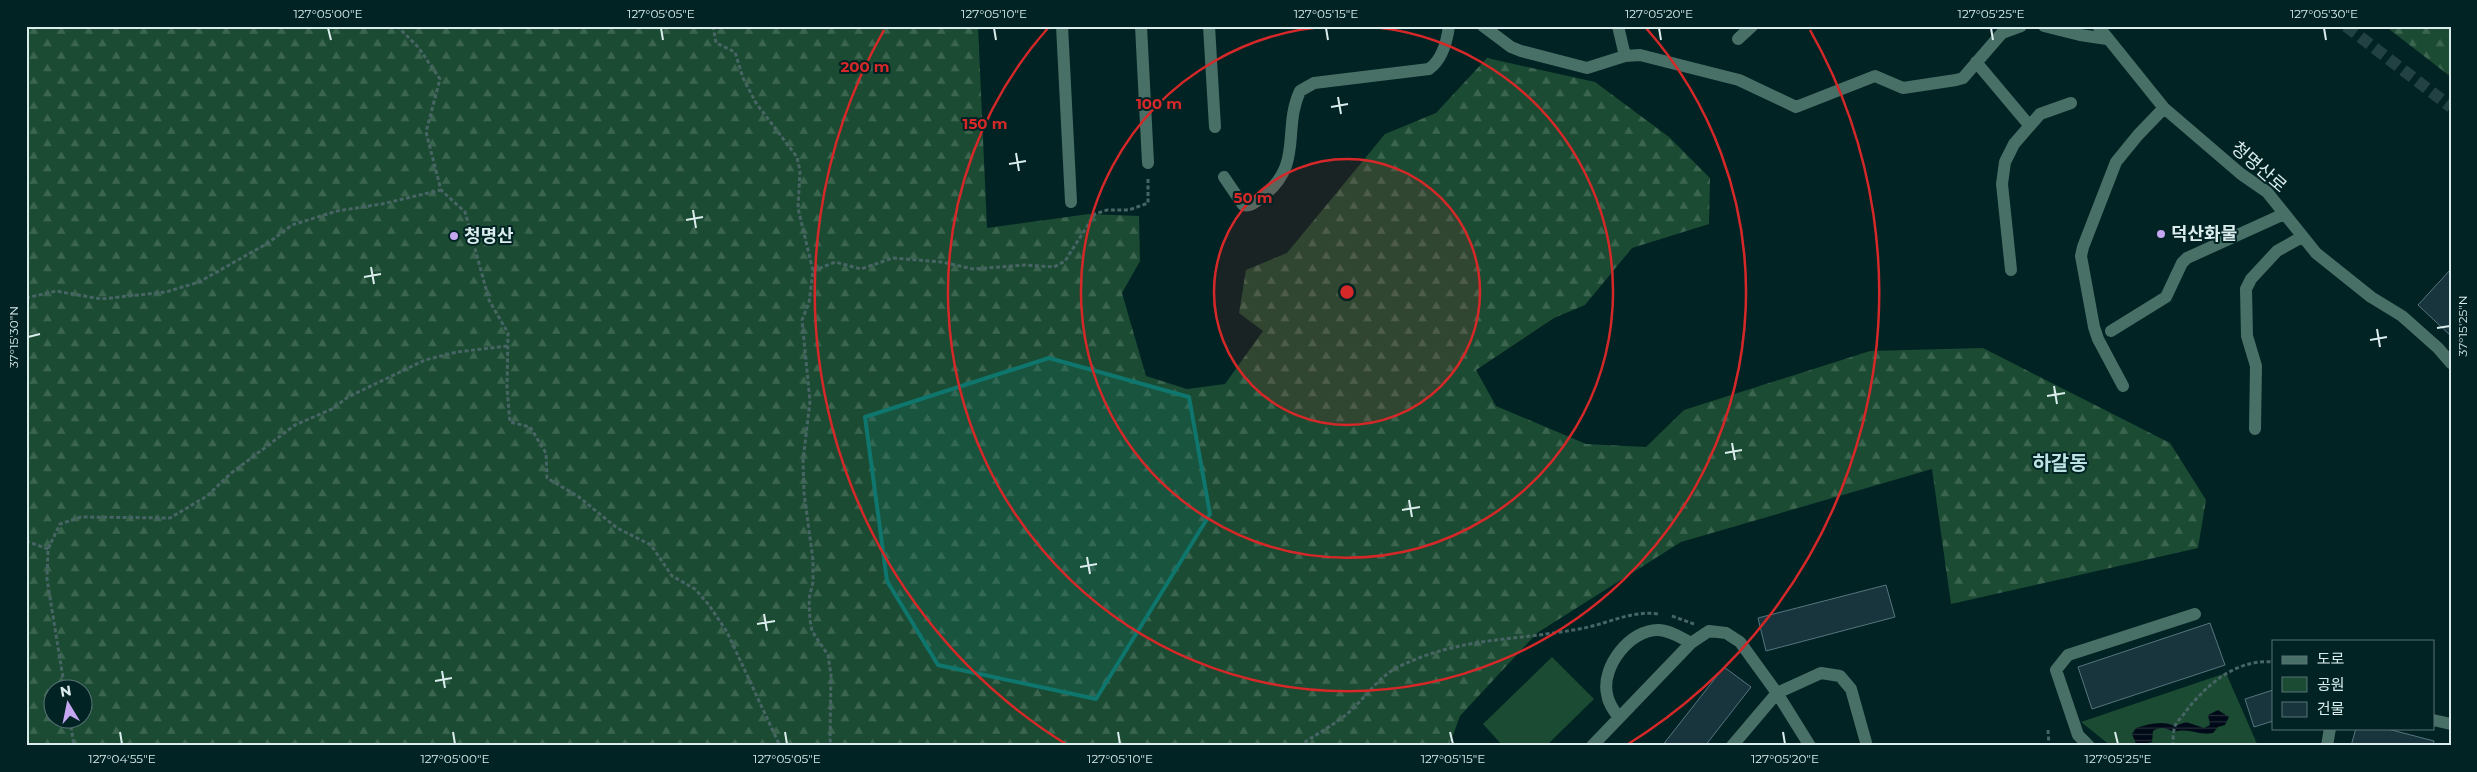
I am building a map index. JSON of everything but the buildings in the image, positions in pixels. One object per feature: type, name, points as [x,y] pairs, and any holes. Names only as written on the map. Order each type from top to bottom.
[{"type":"street","points":[[1062,26],[1071,202]]},
{"type":"street","points":[[1141,26],[1148,163]]},
{"type":"street","points":[[1209,26],[1215,127]]},
{"type":"street","points":[[1224,177],[1243,205],[1252,205],[1275,186],[1290,156],[1295,105],[1300,91],[1314,83],[1429,69],[1434,66],[1446,43],[1449,26]]},
{"type":"street","points":[[1483,26],[1511,47],[1521,51],[1587,68],[1625,56],[1640,55],[1739,80],[1796,107],[1875,76],[1903,88],[1963,78],[2001,30],[2021,26]]},
{"type":"street","points":[[1618,26],[1625,56]]},
{"type":"street","points":[[1738,39],[1752,26]]},
{"type":"street","points":[[2044,26],[2080,35],[2107,39]]},
{"type":"street","name":"청명산로","points":[[2098,26],[2164,108],[2241,174],[2267,192],[2302,237],[2328,264],[2421,332],[2451,363]]},
{"type":"street","points":[[1976,62],[2029,125]]},
{"type":"street","points":[[2011,270],[2002,184],[2003,170],[2014,144],[2029,125],[2046,110],[2071,103]]},
{"type":"street","points":[[2123,386],[2094,328],[2081,256],[2082,247],[2116,162],[2164,108]]},
{"type":"street","points":[[2111,331],[2166,298],[2182,263],[2187,258],[2284,214]]},
{"type":"street","points":[[2255,428],[2256,366],[2247,336],[2246,289],[2251,279],[2277,251],[2302,237]]},
{"type":"street","points":[[2089,746],[2078,736],[2056,670],[2068,655],[2195,614]]},
{"type":"street","points":[[1619,718],[1606,694],[1607,674],[1616,654],[1642,635],[1659,630],[1679,636],[1691,643]]},
{"type":"street","points":[[1592,746],[1691,643],[1708,631],[1726,633],[1740,642],[1777,693],[1810,746]]},
{"type":"street","points":[[1732,746],[1777,693],[1820,673],[1840,676],[1851,689],[1867,746]]},
{"type":"street","points":[[2434,720],[2451,724]]},
{"type":"street","points":[[2327,746],[2330,730]]},
{"type":"path","points":[[397,26],[418,47],[440,80],[426,132],[441,190],[466,212],[489,300],[508,333],[507,388],[510,422],[530,427],[546,453],[547,478],[579,497],[617,528],[651,546],[672,576],[695,589],[710,605],[727,632],[780,746]]},
{"type":"path","points":[[713,26],[716,43],[735,52],[744,78],[756,103],[797,157],[800,171],[798,208],[813,272],[809,302],[802,320],[810,401],[803,461],[804,493],[813,560],[813,582],[810,599],[812,631],[828,655],[831,674],[831,746]]},
{"type":"path","points":[[813,272],[835,262],[861,269],[893,258],[942,262],[973,269],[1024,264],[1054,267],[1065,261],[1095,214],[1107,210],[1129,210],[1148,203],[1148,163]]},
{"type":"path","points":[[26,298],[56,291],[100,299],[166,292],[199,282],[268,243],[292,225],[337,212],[441,190]]},
{"type":"path","points":[[63,680],[47,579],[48,549],[60,524],[82,517],[170,518],[207,496],[238,468],[295,426],[332,408],[348,397],[425,360],[457,352],[508,346]]},
{"type":"path","points":[[26,541],[48,549]]},
{"type":"path","points":[[1300,746],[1348,714],[1374,684],[1399,666],[1447,648],[1489,640],[1584,628],[1645,612],[1680,617],[1708,631]]},
{"type":"path","points":[[2173,746],[2175,726],[2200,693],[2232,670],[2260,661],[2272,662]]},
{"type":"path","points":[[72,730],[74,746]]},
{"type":"path","points":[[2048,730],[2049,746]]},
{"type":"highlighted area","points":[[1049,358],[1189,397],[1210,514],[1096,699],[938,665],[887,581],[865,417]]},
{"type":"green space","points":[[26,26],[978,26],[987,228],[1089,214],[1139,216],[1140,261],[1122,293],[1146,376],[1187,389],[1225,384],[1263,331],[1239,313],[1246,270],[1287,253],[1385,134],[1436,113],[1487,58],[1595,82],[1669,137],[1710,178],[1709,224],[1632,248],[1585,305],[1554,318],[1476,370],[1496,406],[1586,444],[1646,447],[1684,410],[1870,351],[1983,348],[2170,443],[2206,500],[2198,548],[1951,604],[1932,469],[1681,542],[1537,633],[1460,716],[1449,746],[32,746],[26,738]]},
{"type":"green space","points":[[2385,26],[2451,26],[2451,77]]},
{"type":"green space","points":[[1552,657],[1594,699],[1546,746],[1503,746],[1483,724]]},
{"type":"green space","points":[[2226,673],[2258,746],[2111,746],[2081,722]]},
{"type":"water","points":[[2218,710],[2229,717],[2225,725],[2218,727],[2213,733],[2208,734],[2184,730],[2174,732],[2161,728],[2153,731],[2152,742],[2137,746],[2132,734],[2136,728],[2156,723],[2166,723],[2175,726],[2186,722],[2204,728],[2210,725],[2208,715]]},
{"type":"tunnel","points":[[2346,26],[2451,107]]},
{"type":"place","name":"덕산화물","points":[[2161,234]]},
{"type":"place","name":"청명산","points":[[454,236]]},
{"type":"district","name":"하갈동","points":[[2060,463]]}]
